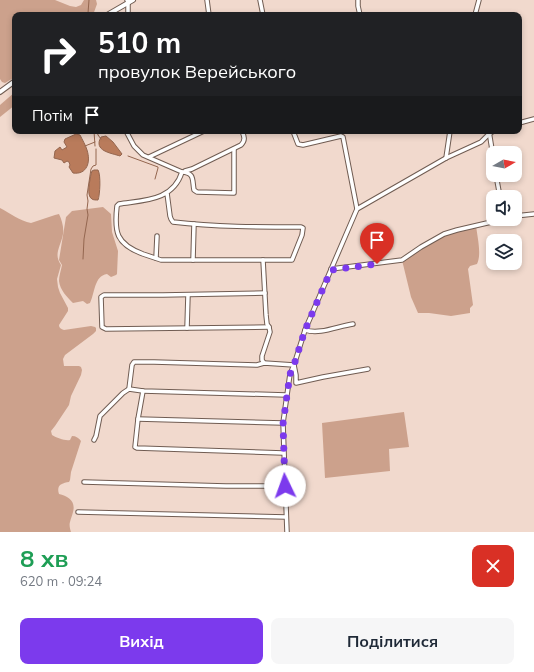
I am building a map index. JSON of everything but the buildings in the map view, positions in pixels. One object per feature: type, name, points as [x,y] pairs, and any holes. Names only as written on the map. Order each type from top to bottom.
[{"type":"main road","points":[[112,12],[128,1],[133,0]]},
{"type":"main road","points":[[0,92],[12,83]]},
{"type":"street","points":[[207,0],[209,12]]},
{"type":"street","points":[[260,0],[262,12]]},
{"type":"street","points":[[358,0],[359,12]]},
{"type":"street","points":[[476,12],[479,0]]},
{"type":"street","points":[[128,1],[128,12]]},
{"type":"street","points":[[522,122],[534,119]]},
{"type":"street","points":[[128,134],[134,146],[142,155],[192,175],[194,190],[197,192],[234,193],[234,149]]},
{"type":"street","points":[[149,157],[198,134]]},
{"type":"street","points":[[182,172],[192,169],[244,143],[245,140],[243,134]]},
{"type":"street","points":[[287,532],[283,424],[290,374],[305,330],[357,209],[343,137],[341,136],[303,145],[298,144],[294,134]]},
{"type":"street","points":[[446,158],[450,134]]},
{"type":"street","points":[[357,209],[446,158],[481,142],[488,134]]},
{"type":"street","points":[[489,134],[491,146]]},
{"type":"street","points":[[189,173],[192,169]]},
{"type":"street","points":[[167,193],[171,219],[173,222],[217,226],[303,228],[302,235],[292,260],[161,260],[143,254],[125,245],[118,236],[115,225],[117,206],[119,204],[154,199],[167,193],[177,183],[182,172]]},
{"type":"street","points":[[522,215],[534,214]]},
{"type":"street","points":[[331,270],[402,260],[444,234],[486,223]]},
{"type":"street","points":[[193,260],[194,224]]},
{"type":"street","points":[[156,258],[157,236]]},
{"type":"street","points":[[263,260],[267,324],[270,332],[262,356],[264,363]]},
{"type":"street","points":[[265,293],[104,295],[101,297],[102,327],[106,329],[269,327]]},
{"type":"street","points":[[187,328],[188,295]]},
{"type":"street","points":[[305,330],[316,332],[354,324]]},
{"type":"street","points":[[129,389],[132,365],[134,362],[257,365],[264,363],[294,365]]},
{"type":"street","points":[[294,365],[296,383],[368,369]]},
{"type":"street","points":[[94,440],[100,416],[122,392],[129,389],[143,391],[286,395]]},
{"type":"street","points":[[143,391],[135,447],[137,448],[283,453]]},
{"type":"street","points":[[138,419],[283,424]]},
{"type":"street","points":[[84,482],[285,486]]},
{"type":"street","points":[[78,512],[286,516]]},
{"type":"shaded area","points":[[0,0],[55,0],[76,7],[81,5],[84,0],[96,0],[97,4],[94,12],[12,12],[12,79],[5,83],[0,79]]},
{"type":"shaded area","points":[[12,95],[12,107],[0,117],[0,105]]},
{"type":"shaded area","points":[[76,134],[80,135],[84,142],[88,155],[88,163],[85,170],[82,172],[73,173],[69,167],[69,162],[67,161],[64,163],[62,160],[54,158],[55,151],[60,147],[62,150],[67,147],[64,142],[65,139]]},
{"type":"shaded area","points":[[106,136],[113,142],[122,154],[120,156],[104,151],[101,148],[99,142],[101,137]]},
{"type":"shaded area","points":[[94,170],[98,170],[100,176],[98,200],[92,199],[89,195],[91,174]]},
{"type":"shaded area","points":[[103,207],[111,214],[112,232],[118,251],[117,274],[111,277],[107,274],[103,275],[97,281],[90,303],[87,304],[83,301],[73,303],[62,290],[59,281],[62,265],[59,260],[66,217],[72,211]]},
{"type":"shaded area","points":[[0,208],[19,219],[31,223],[59,214],[63,232],[58,250],[58,257],[61,265],[57,279],[60,293],[68,308],[68,311],[59,327],[64,330],[91,326],[96,328],[96,331],[93,334],[65,355],[63,359],[64,366],[79,366],[82,370],[71,396],[69,405],[51,431],[52,435],[61,439],[70,440],[73,436],[77,437],[81,441],[71,472],[70,480],[69,482],[60,485],[58,488],[59,494],[68,498],[72,502],[74,508],[70,524],[71,532],[0,532]]},
{"type":"shaded area","points":[[476,225],[479,255],[477,264],[470,266],[468,269],[473,305],[470,308],[470,313],[451,316],[418,313],[411,297],[402,260],[435,239]]},
{"type":"shaded area","points":[[404,412],[409,447],[389,449],[390,471],[325,478],[322,423]]},
{"type":"waterway","points":[[88,12],[89,0]]},
{"type":"waterway","points":[[94,134],[95,146]]},
{"type":"waterway","points":[[98,134],[101,139]]},
{"type":"waterway","points":[[85,146],[95,142]]},
{"type":"waterway","points":[[83,259],[84,239],[88,215],[87,195],[91,169],[96,165],[96,149]]},
{"type":"waterway","points":[[128,156],[158,167],[155,179]]},
{"type":"route","points":[[285,486],[283,424],[286,395],[290,374],[305,330],[331,270],[377,264]]}]
